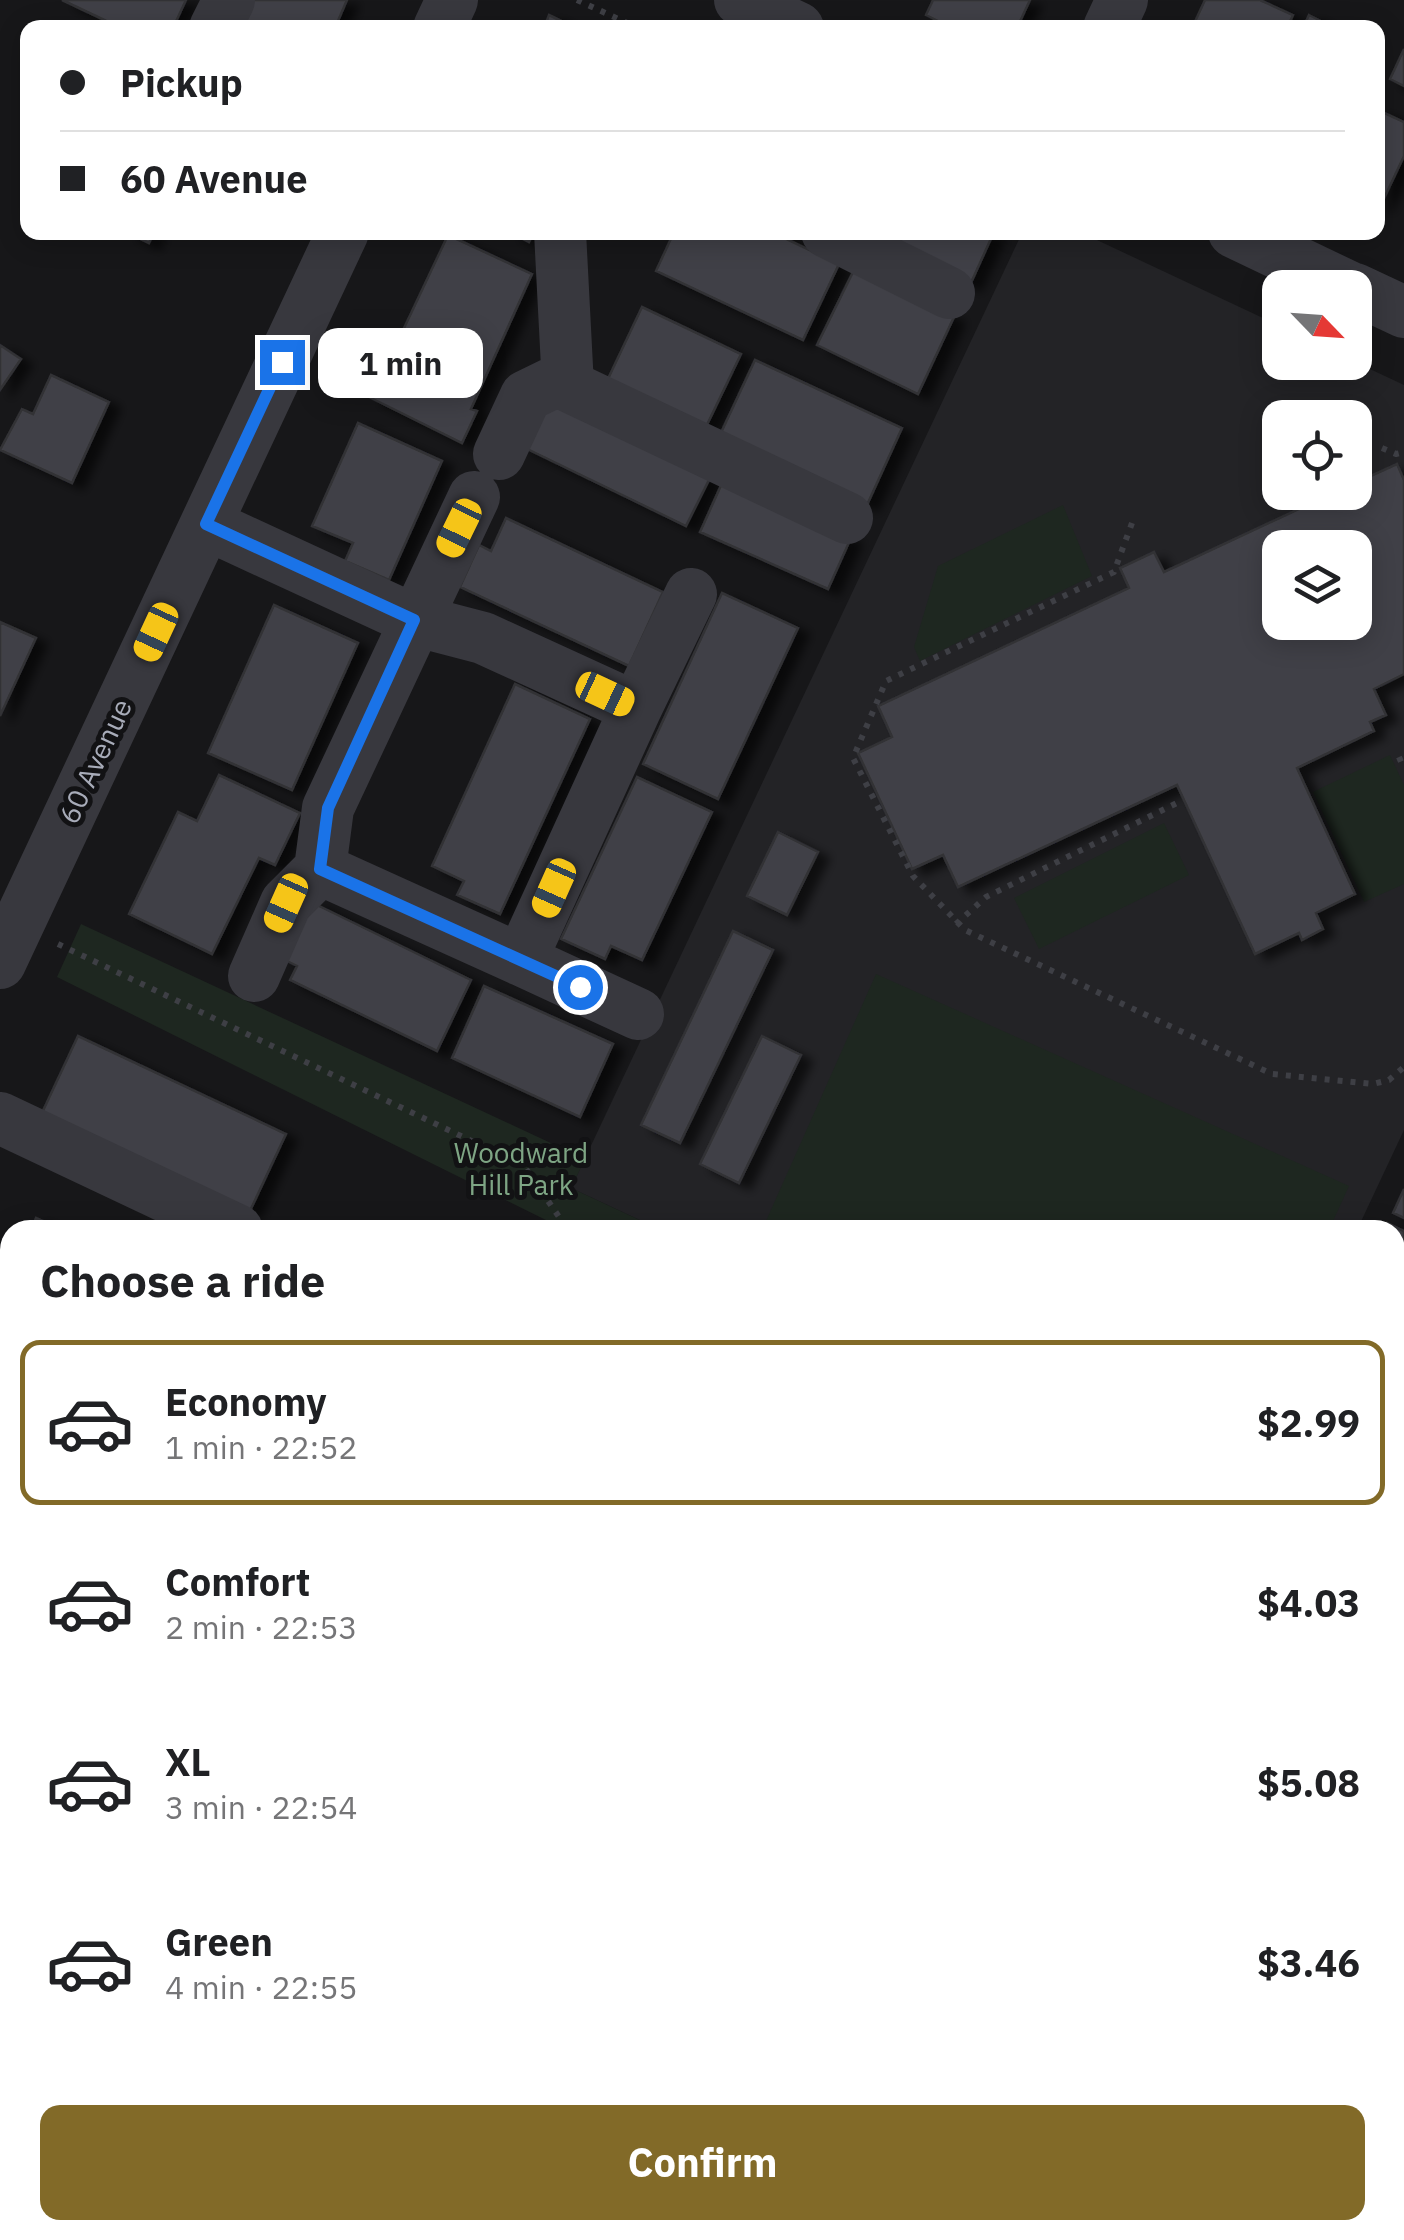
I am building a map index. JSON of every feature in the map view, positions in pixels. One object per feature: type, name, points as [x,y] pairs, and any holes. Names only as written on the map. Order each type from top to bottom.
[{"type":"street","name":"60 Avenue","points":[[0,964],[339,240]]},
{"type":"street","points":[[560,240],[564,377],[574,391],[847,518]]},
{"type":"street","points":[[843,240],[949,293]]},
{"type":"street","points":[[1251,240],[1315,270]]},
{"type":"street","points":[[1372,297],[1404,312]]},
{"type":"street","points":[[254,976],[286,903],[320,869],[328,808],[414,620],[526,396],[564,377]]},
{"type":"street","points":[[206,524],[414,620],[484,638],[636,708]]},
{"type":"street","points":[[521,960],[691,594]]},
{"type":"street","points":[[320,869],[638,1014]]},
{"type":"street","points":[[0,1118],[216,1220]]},
{"type":"path","points":[[577,0],[621,20]]},
{"type":"path","points":[[1382,448],[1396,454],[1404,452]]},
{"type":"path","points":[[1132,522],[1114,572],[886,681],[852,758],[913,876],[956,924],[1272,1074],[1373,1084],[1388,1080],[1404,1067]]},
{"type":"path","points":[[1399,757],[1404,770]]},
{"type":"path","points":[[956,924],[986,897],[1179,802]]},
{"type":"path","points":[[27,912],[524,1166],[561,1220]]},
{"type":"shaded area","points":[[1019,240],[1097,240],[1262,318],[1262,380],[1372,380],[1372,370],[1404,385],[1404,1130],[1362,1220],[640,1220],[571,1188]]},
{"type":"green space","points":[[1063,505],[1092,576],[920,661],[914,647],[938,566]]},
{"type":"green space","points":[[1390,755],[1404,785],[1404,884],[1364,902],[1313,792]]},
{"type":"green space","points":[[1164,823],[1189,875],[1039,949],[1014,898]]},
{"type":"green space","name":"Woodward Hill Park","points":[[81,924],[585,1159],[571,1188],[640,1220],[546,1220],[57,977]]},
{"type":"green space","points":[[876,974],[1349,1186],[1334,1220],[766,1220]]},
{"type":"building","points":[[62,0],[186,0],[177,20],[104,20]]},
{"type":"building","points":[[251,0],[347,0],[338,20],[242,20]]},
{"type":"building","points":[[933,0],[1030,0],[1021,20],[936,20],[926,15]]},
{"type":"building","points":[[1205,0],[1260,0],[1293,15],[1291,20],[1196,20]]},
{"type":"building","points":[[1404,49],[1404,86],[1390,79]]},
{"type":"building","points":[[1385,113],[1404,122],[1404,156],[1385,196]]},
{"type":"building","points":[[446,240],[459,240],[532,274],[471,409],[477,411],[462,443],[371,398]]},
{"type":"building","points":[[670,240],[789,240],[839,264],[803,340],[656,271]]},
{"type":"building","points":[[874,240],[990,240],[970,285]]},
{"type":"building","points":[[854,270],[954,317],[918,394],[817,345]]},
{"type":"building","points":[[642,307],[741,354],[704,431],[606,383]]},
{"type":"building","points":[[0,345],[21,359],[0,390]]},
{"type":"building","points":[[755,360],[902,428],[867,505],[719,437]]},
{"type":"building","points":[[51,375],[109,402],[72,483],[0,450],[22,409],[33,414]]},
{"type":"building","points":[[545,396],[711,476],[686,526],[521,446]]},
{"type":"building","points":[[358,423],[442,461],[389,580],[345,561],[353,543],[312,526]]},
{"type":"building","points":[[1397,464],[1404,480],[1404,674],[1374,689],[1386,715],[1370,722],[1374,731],[1297,768],[1355,894],[1316,913],[1323,929],[1302,940],[1299,933],[1255,954],[1177,785],[958,887],[943,855],[912,869],[858,753],[892,737],[878,706],[1129,588],[1120,568],[1154,552],[1164,572],[1297,510],[1372,510],[1372,475]]},
{"type":"building","points":[[723,481],[851,538],[828,589],[700,532]]},
{"type":"building","points":[[506,518],[663,592],[629,666],[460,587],[479,545],[491,551]]},
{"type":"building","points":[[722,593],[798,628],[718,799],[643,764]]},
{"type":"building","points":[[274,605],[358,643],[292,790],[208,753]]},
{"type":"building","points":[[0,622],[36,638],[0,716]]},
{"type":"building","points":[[515,684],[590,719],[500,914],[457,895],[464,881],[432,866]]},
{"type":"building","points":[[219,775],[300,813],[275,865],[259,858],[212,954],[129,914],[178,812],[197,821]]},
{"type":"building","points":[[637,777],[712,812],[642,960],[611,946],[605,959],[561,939]]},
{"type":"building","points":[[778,832],[818,852],[787,915],[747,896]]},
{"type":"building","points":[[313,903],[471,980],[437,1051],[290,980],[297,966],[285,960]]},
{"type":"building","points":[[733,931],[773,950],[680,1143],[641,1125]]},
{"type":"building","points":[[484,986],[613,1044],[580,1117],[452,1058]]},
{"type":"building","points":[[78,1036],[286,1134],[249,1213],[41,1115]]},
{"type":"building","points":[[762,1036],[801,1055],[739,1183],[700,1164]]},
{"type":"building","points":[[1404,1189],[1404,1218],[1393,1213]]},
{"type":"route","points":[[282,362],[206,524],[414,620],[328,808],[320,869],[580,987]]}]
